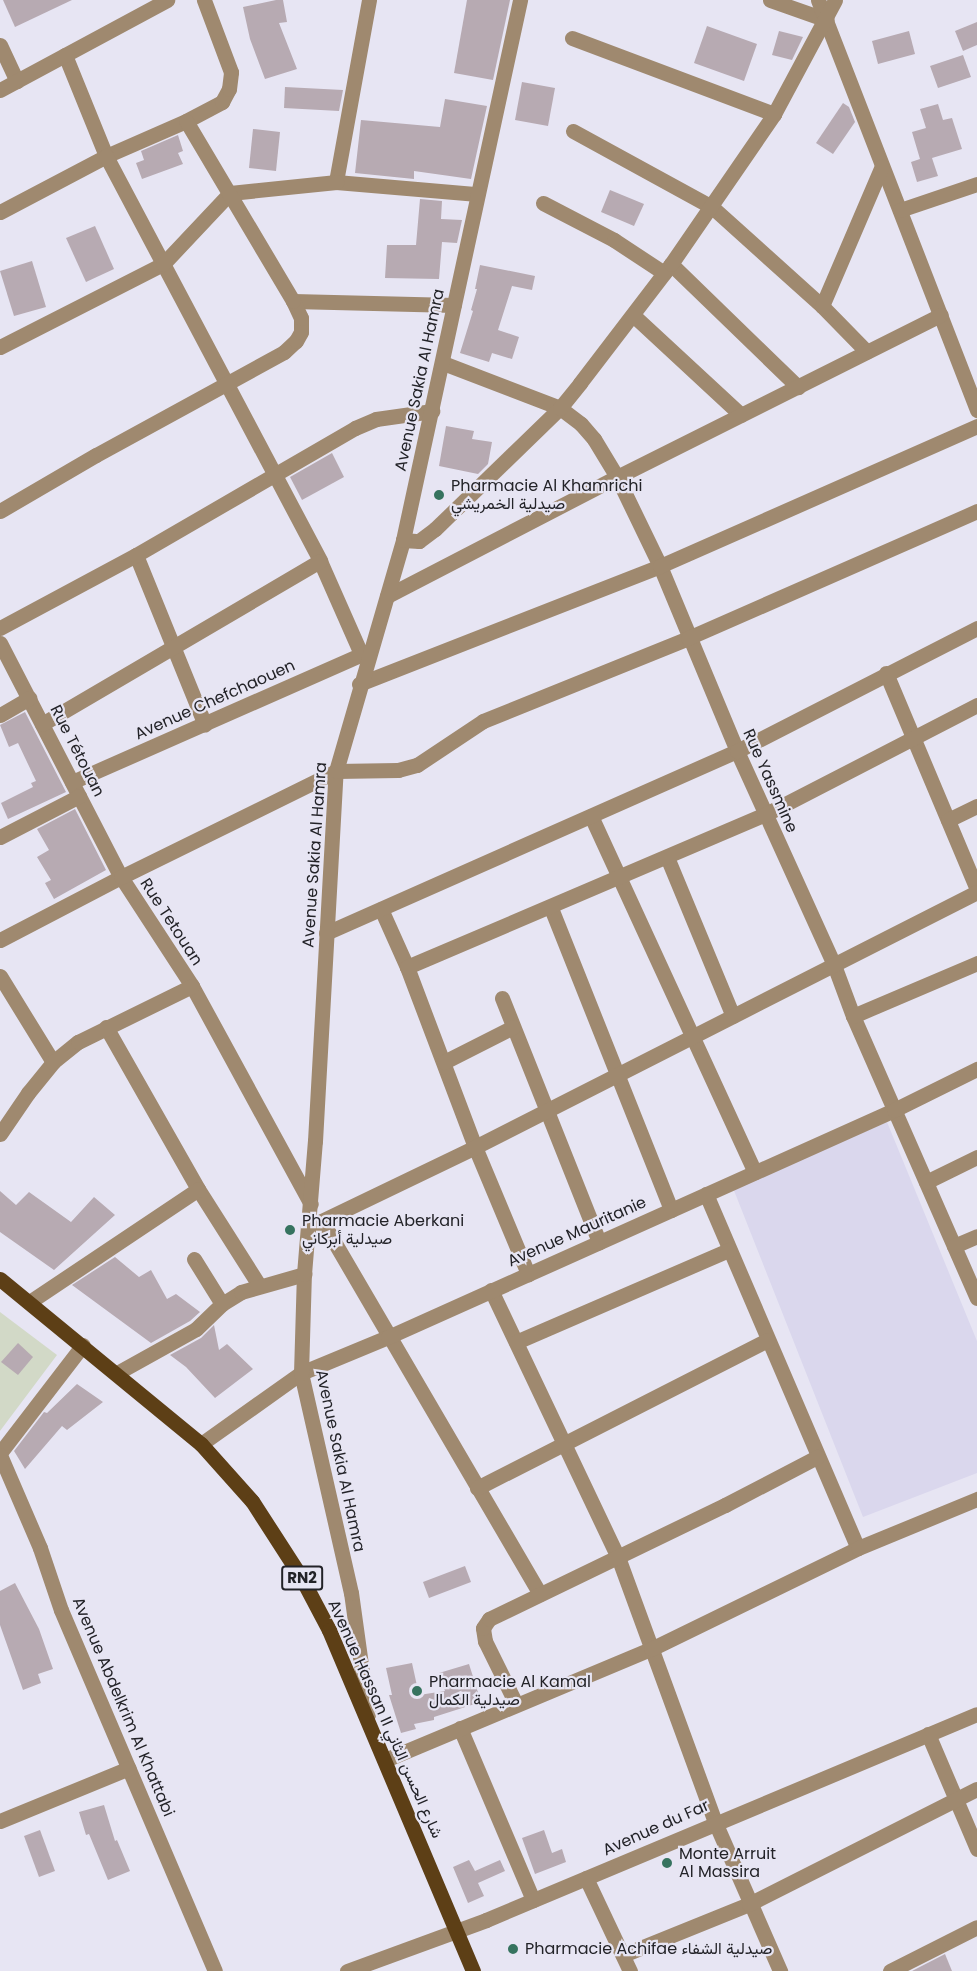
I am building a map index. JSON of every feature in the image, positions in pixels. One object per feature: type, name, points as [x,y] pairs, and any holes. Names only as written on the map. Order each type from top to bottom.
[{"type":"main road","name":"Avenue Hassan II شارع الحسن الثاني","points":[[0,1279],[31,1301],[201,1444],[252,1501],[301,1577],[329,1630],[386,1760],[473,1971]]},
{"type":"street","points":[[0,90],[167,0]]},
{"type":"street","points":[[0,212],[106,156],[186,121],[222,102],[229,89],[231,72],[204,0]]},
{"type":"street","points":[[336,182],[369,0]]},
{"type":"street","name":"Avenue Sakia Al Hamra","points":[[370,1727],[351,1593],[301,1373],[304,1274],[316,1224],[311,1205],[336,771],[367,652],[387,596],[403,540],[520,0]]},
{"type":"street","points":[[770,0],[827,20]]},
{"type":"street","points":[[819,0],[977,410]]},
{"type":"street","points":[[403,540],[418,541],[435,529],[560,408],[668,269],[712,207],[774,114],[827,20],[835,0]]},
{"type":"street","points":[[572,38],[774,114]]},
{"type":"street","points":[[0,45],[17,81]]},
{"type":"street","points":[[65,55],[106,156],[367,652]]},
{"type":"street","points":[[0,511],[284,352],[296,341],[301,332],[301,318],[293,301],[186,121]]},
{"type":"street","points":[[573,131],[712,207],[822,306],[867,352]]},
{"type":"street","points":[[822,306],[882,166]]},
{"type":"street","points":[[0,347],[163,264],[230,193],[336,182],[477,194]]},
{"type":"street","points":[[900,210],[977,184]]},
{"type":"street","points":[[543,203],[668,269],[798,387]]},
{"type":"street","points":[[293,301],[454,305]]},
{"type":"street","points":[[633,315],[741,415]]},
{"type":"street","points":[[387,596],[617,477],[941,315]]},
{"type":"street","name":"Rue Yassmine","points":[[443,363],[560,408],[581,424],[594,439],[617,477],[660,566],[736,751],[834,965],[853,1016],[977,1298]]},
{"type":"street","points":[[0,628],[136,555],[355,428],[376,419],[432,411]]},
{"type":"street","points":[[359,684],[660,566],[977,426]]},
{"type":"street","points":[[0,940],[121,876],[336,771],[398,770],[417,765],[483,721],[688,638],[977,511]]},
{"type":"street","points":[[136,555],[205,725]]},
{"type":"street","points":[[42,724],[320,561]]},
{"type":"street","points":[[327,933],[736,751],[977,628]]},
{"type":"street","name":"Rue Tétouan","points":[[0,643],[121,876]]},
{"type":"street","name":"Avenue Chefchaouen","points":[[0,837],[76,789],[205,725],[367,652]]},
{"type":"street","points":[[540,1594],[388,1337],[316,1224],[475,1147],[977,890],[886,673]]},
{"type":"street","points":[[0,715],[29,698]]},
{"type":"street","points":[[407,967],[551,908],[764,814],[977,705]]},
{"type":"street","points":[[948,820],[977,806]]},
{"type":"street","points":[[591,816],[755,1172]]},
{"type":"street","points":[[667,857],[733,1016]]},
{"type":"street","name":"Rue Tetouan","points":[[121,876],[192,986]]},
{"type":"street","points":[[551,908],[671,1210]]},
{"type":"street","points":[[381,909],[407,967],[475,1147],[528,1274]]},
{"type":"street","points":[[853,1016],[977,963]]},
{"type":"street","points":[[0,976],[53,1062]]},
{"type":"street","points":[[0,1134],[53,1062],[78,1042],[192,986],[311,1205]]},
{"type":"street","points":[[502,998],[599,1242]]},
{"type":"street","points":[[444,1062],[513,1027]]},
{"type":"street","points":[[106,1028],[198,1189],[258,1285]]},
{"type":"street","name":"Avenue Mauritanie","points":[[201,1444],[301,1373],[388,1337],[894,1110],[977,1069]]},
{"type":"street","points":[[926,1182],[977,1157]]},
{"type":"street","points":[[31,1301],[198,1189]]},
{"type":"street","points":[[706,1194],[858,1548]]},
{"type":"street","points":[[954,1246],[977,1236]]},
{"type":"street","points":[[516,1341],[729,1250]]},
{"type":"street","points":[[194,1259],[222,1304]]},
{"type":"street","points":[[117,1373],[196,1329],[222,1304],[241,1292],[258,1285],[304,1274]]},
{"type":"street","points":[[491,1290],[618,1557],[715,1821],[749,1904],[780,1971]]},
{"type":"street","points":[[477,1488],[767,1340]]},
{"type":"street","points":[[0,1454],[83,1345]]},
{"type":"street","name":"Avenue Abdelkrim Al Khattabi","points":[[0,1454],[39,1548],[61,1610],[215,1971]]},
{"type":"street","points":[[516,1704],[485,1641],[483,1628],[489,1619],[817,1457]]},
{"type":"street","points":[[386,1760],[651,1649],[858,1548],[977,1499]]},
{"type":"street","name":"Avenue du Far","points":[[347,1971],[586,1878],[715,1821],[977,1714]]},
{"type":"street","points":[[460,1728],[532,1900]]},
{"type":"street","points":[[928,1734],[977,1849]]},
{"type":"street","points":[[0,1821],[129,1768]]},
{"type":"street","points":[[623,1955],[749,1904],[977,1789]]},
{"type":"street","points":[[586,1878],[630,1971]]},
{"type":"street","points":[[890,1971],[977,1927]]},
{"type":"shaded area","points":[[887,1122],[977,1341],[977,1473],[863,1517],[733,1188]]},
{"type":"green space","points":[[0,1312],[57,1355],[0,1431]]},
{"type":"building","points":[[3,0],[72,0],[15,27]]},
{"type":"building","points":[[283,0],[287,22],[279,23],[297,69],[265,79],[250,39],[243,7]]},
{"type":"building","points":[[467,0],[510,0],[493,80],[454,73]]},
{"type":"building","points":[[977,22],[977,45],[963,51],[955,31]]},
{"type":"building","points":[[707,26],[757,44],[744,81],[694,63]]},
{"type":"building","points":[[779,31],[803,37],[792,60],[772,55]]},
{"type":"building","points":[[909,31],[915,54],[878,64],[872,41]]},
{"type":"building","points":[[963,55],[971,77],[938,88],[930,66]]},
{"type":"building","points":[[522,82],[555,88],[548,126],[515,120]]},
{"type":"building","points":[[285,87],[343,90],[339,111],[284,108]]},
{"type":"building","points":[[445,99],[487,106],[471,179],[414,171],[414,179],[355,173],[361,120],[440,127]]},
{"type":"building","points":[[843,103],[849,107],[855,122],[833,154],[816,143]]},
{"type":"building","points":[[938,104],[943,120],[952,118],[962,149],[932,158],[938,176],[917,182],[911,162],[920,159],[912,132],[926,128],[920,109]]},
{"type":"building","points":[[253,129],[280,132],[276,171],[249,168]]},
{"type":"building","points":[[178,135],[183,151],[178,153],[183,164],[142,179],[136,163],[144,160],[141,151]]},
{"type":"building","points":[[610,190],[644,204],[634,226],[601,212]]},
{"type":"building","points":[[420,199],[442,201],[441,219],[462,220],[457,243],[442,242],[439,279],[385,278],[387,245],[416,245]]},
{"type":"building","points":[[95,226],[114,269],[86,282],[66,238]]},
{"type":"building","points":[[32,261],[46,307],[14,316],[0,271]]},
{"type":"building","points":[[480,265],[535,276],[532,290],[512,286],[498,330],[519,337],[512,359],[492,353],[489,362],[460,353],[473,311],[471,310]]},
{"type":"building","points":[[446,426],[474,431],[472,439],[492,442],[488,464],[478,474],[439,466]]},
{"type":"building","points":[[332,453],[344,477],[302,500],[290,477]]},
{"type":"building","points":[[25,712],[66,792],[8,819],[1,803],[33,787],[31,783],[36,781],[18,743],[9,747],[0,725]]},
{"type":"building","points":[[75,809],[106,870],[54,899],[45,883],[51,880],[37,857],[49,850],[37,829]]},
{"type":"building","points":[[0,1191],[16,1205],[29,1192],[71,1222],[94,1197],[115,1215],[54,1270],[0,1232]]},
{"type":"building","points":[[115,1257],[139,1277],[151,1270],[167,1299],[176,1294],[200,1312],[190,1321],[151,1343],[72,1285]]},
{"type":"building","points":[[214,1325],[219,1350],[227,1344],[253,1369],[215,1398],[186,1367],[170,1355],[201,1338]]},
{"type":"building","points":[[18,1343],[33,1357],[18,1375],[1,1362]]},
{"type":"building","points":[[77,1384],[103,1402],[67,1430],[62,1426],[25,1469],[14,1451],[44,1412],[47,1413]]},
{"type":"building","points":[[465,1566],[471,1582],[429,1598],[423,1582]]},
{"type":"building","points":[[15,1583],[39,1629],[53,1669],[38,1674],[41,1683],[23,1690],[0,1625],[0,1591]]},
{"type":"building","points":[[412,1663],[419,1695],[445,1691],[439,1673],[469,1664],[481,1702],[434,1717],[434,1720],[414,1724],[416,1729],[401,1733],[389,1695],[392,1695],[386,1668]]},
{"type":"building","points":[[104,1805],[115,1841],[117,1840],[130,1871],[108,1880],[89,1834],[86,1835],[79,1812]]},
{"type":"building","points":[[40,1830],[55,1871],[39,1877],[24,1836]]},
{"type":"building","points":[[544,1830],[552,1853],[562,1849],[566,1862],[535,1874],[522,1838]]},
{"type":"building","points":[[469,1860],[475,1871],[500,1860],[505,1871],[478,1883],[484,1896],[468,1903],[453,1867]]},
{"type":"building","points":[[945,1954],[952,1971],[912,1971]]},
{"type":"place","name":"Pharmacie Al Khamrichi صيدلية الخمريشي","points":[[439,495]]},
{"type":"place","name":"Pharmacie Aberkani صيدلية أبركاني","points":[[290,1230]]},
{"type":"place","name":"Pharmacie Al Kamal صيدلية الكمال","points":[[417,1691]]},
{"type":"place","name":"Monte Arruit Al Massira","points":[[667,1863]]},
{"type":"place","name":"Pharmacie Achifae صيدلية الشفاء","points":[[513,1949]]}]
